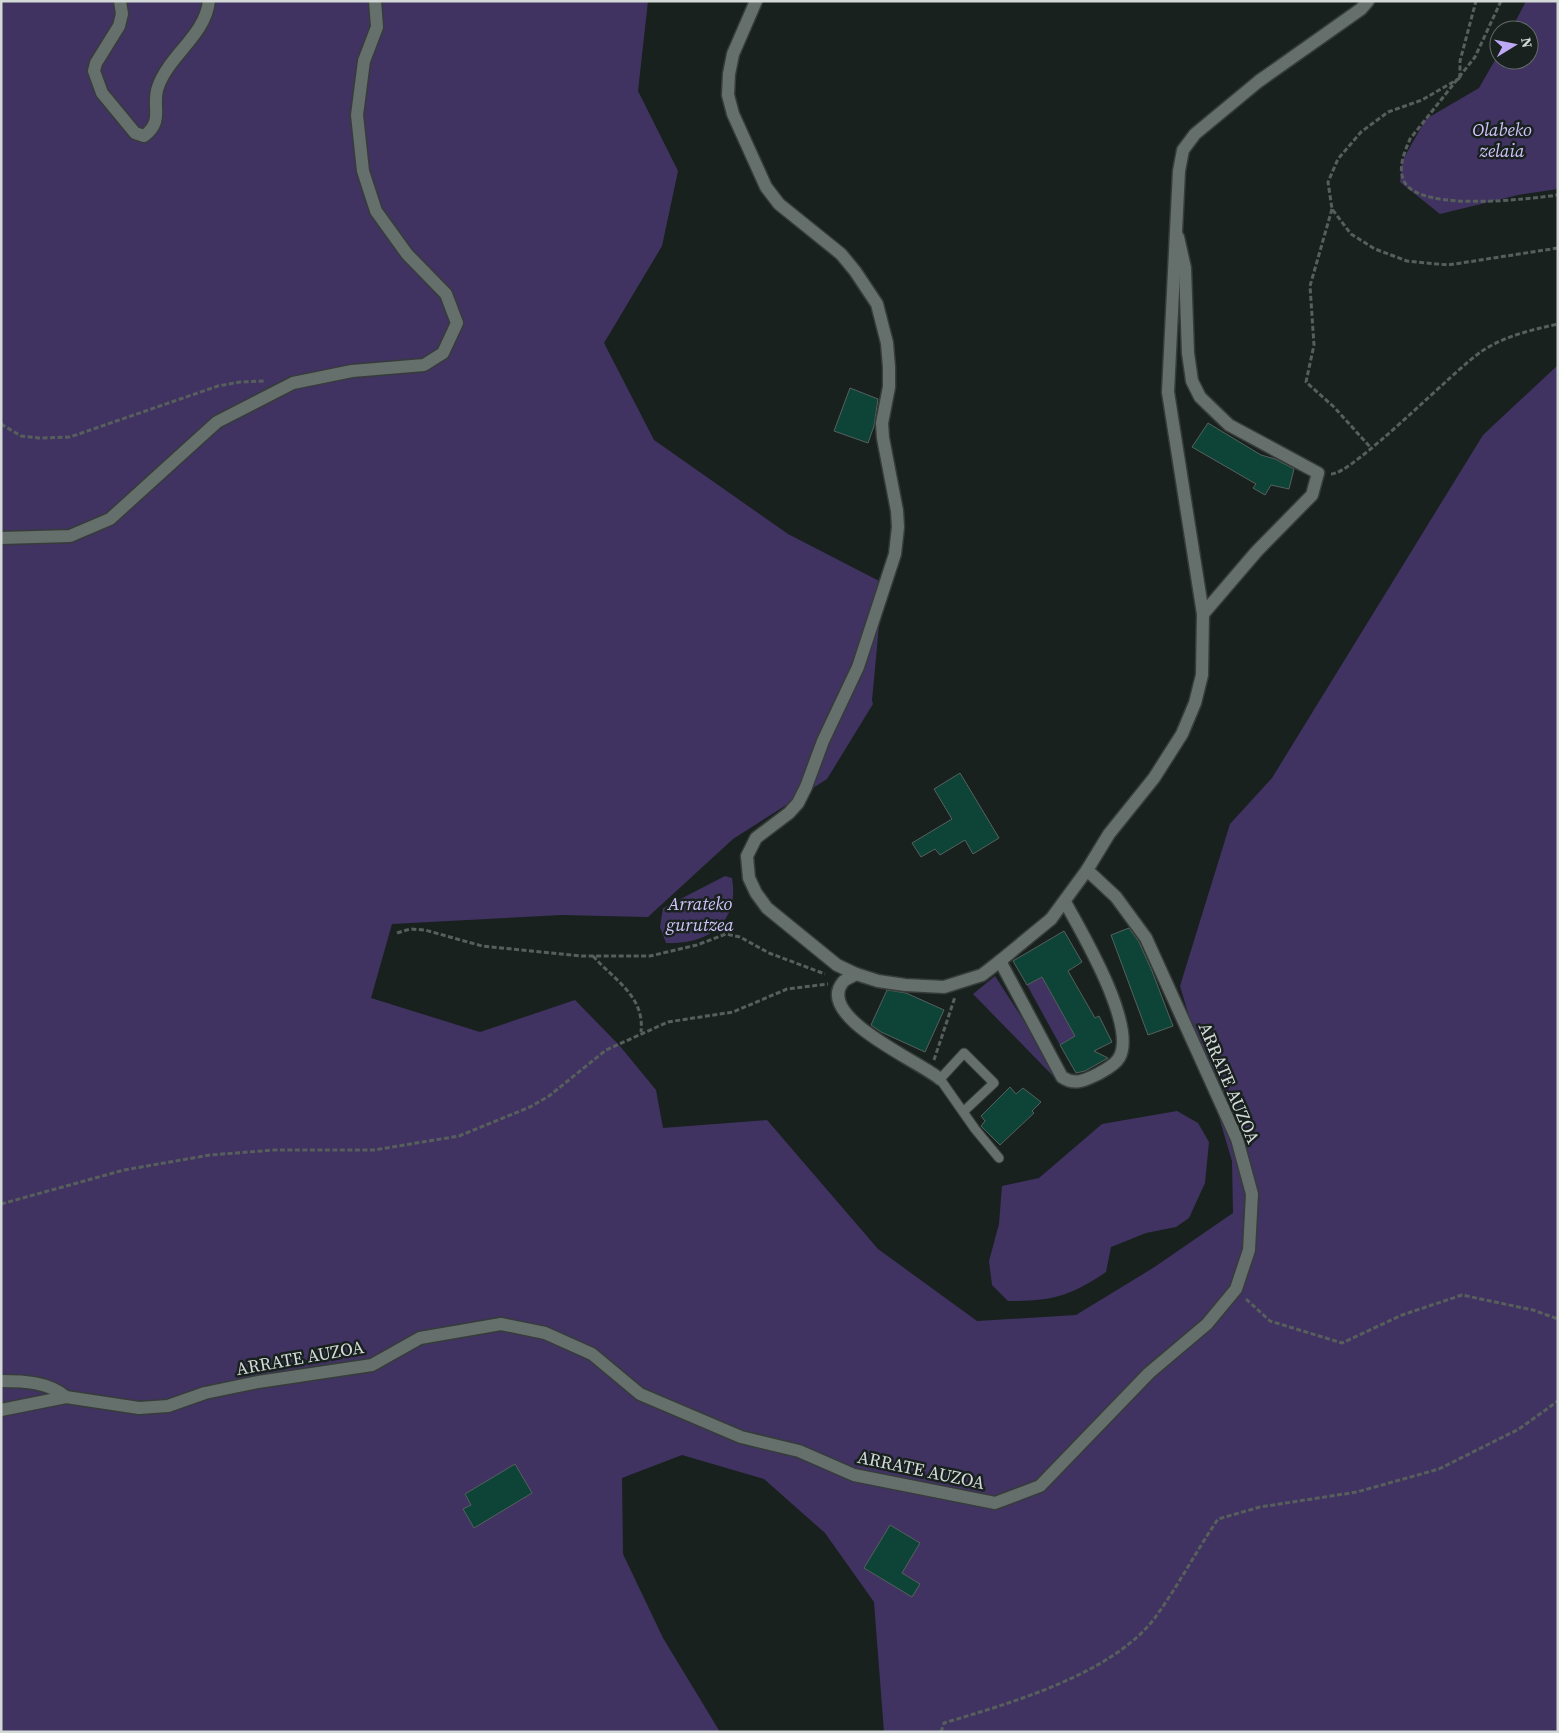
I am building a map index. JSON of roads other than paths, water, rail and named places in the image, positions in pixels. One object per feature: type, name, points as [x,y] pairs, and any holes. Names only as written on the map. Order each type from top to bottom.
[{"type":"street","points":[[120,1],[122,14],[119,26],[96,63],[94,71],[102,93],[135,133],[144,136],[152,130],[156,120],[158,88],[165,75],[204,22],[209,1]]},
{"type":"street","points":[[1,538],[70,536],[110,518],[217,422],[293,383],[352,371],[424,365],[443,353],[457,322],[446,294],[407,254],[376,211],[363,171],[357,115],[364,61],[377,27],[375,1]]},
{"type":"street","points":[[756,1],[733,54],[729,74],[728,95],[733,114],[766,187],[779,204],[841,254],[877,304],[887,343],[889,367],[889,387],[882,430],[897,511],[898,527],[895,554],[858,667],[823,741],[806,787],[798,802],[789,813],[756,838],[747,856],[748,878],[767,908],[837,966],[878,981],[924,988],[944,987],[982,975],[1051,919],[1087,870],[1109,834],[1154,778],[1182,734],[1195,703],[1202,675],[1203,614],[1168,392],[1178,237],[1179,171],[1184,150],[1195,134],[1259,81],[1337,26],[1368,1]]},
{"type":"street","points":[[1178,237],[1185,268],[1188,353],[1192,381],[1200,397],[1229,425],[1318,473],[1312,495],[1257,551],[1203,614]]},
{"type":"street","name":"ARRATE AUZOA","points":[[1,1410],[66,1397],[139,1408],[168,1406],[205,1393],[258,1382],[372,1365],[420,1338],[501,1324],[545,1333],[592,1354],[640,1394],[741,1437],[799,1451],[854,1475],[995,1503],[1040,1486],[1149,1373],[1206,1324],[1236,1289],[1249,1250],[1252,1194],[1237,1139],[1146,938],[1116,897],[1087,870]]},
{"type":"street","points":[[1000,961],[1062,1077],[1069,1082],[1077,1083],[1110,1067],[1120,1058],[1123,1039],[1118,1011],[1094,953],[1064,902]]},
{"type":"street","points":[[856,974],[843,981],[838,994],[840,1005],[846,1016],[861,1029],[930,1070],[940,1079]]},
{"type":"street","name":"ARRATE AUZOA","points":[[1,1381],[20,1381],[56,1388],[66,1397]]},
{"type":"lane","points":[[963,1112],[994,1083],[964,1053],[940,1079],[963,1112],[999,1158]]},
{"type":"park label","name":"Olabeko zelaia","points":[[1502,140]]},
{"type":"park label","name":"Arrateko gurutzea","points":[[700,914]]}]
